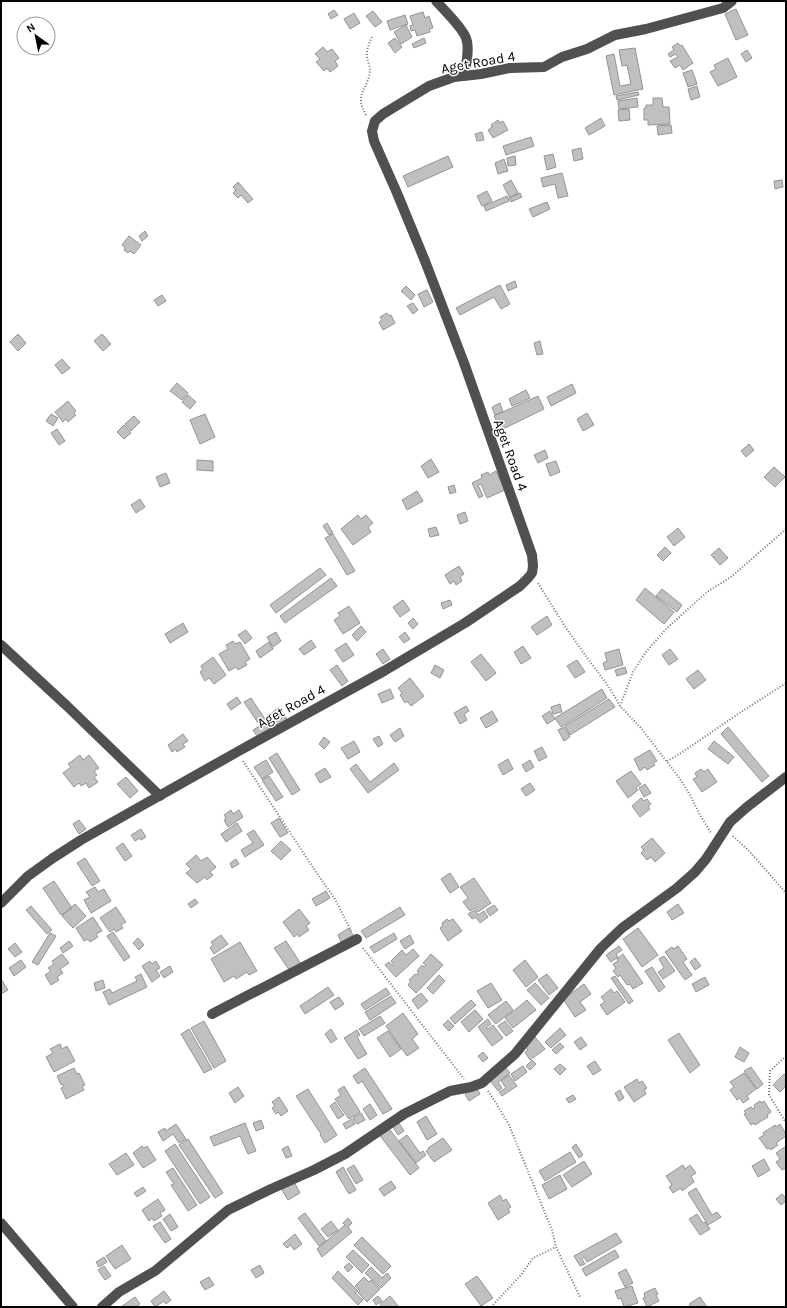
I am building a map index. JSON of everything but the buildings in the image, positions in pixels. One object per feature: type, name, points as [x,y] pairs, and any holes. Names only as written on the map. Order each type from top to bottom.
[{"type":"street","points":[[436,1],[466,38],[468,55],[464,76]]},
{"type":"street","name":"Aget Road 4","points":[[1,903],[28,876],[81,840],[384,671],[465,623],[520,586],[532,573],[532,554],[464,363],[397,193],[374,142],[372,131],[375,121],[383,114],[429,86],[454,77],[510,68],[544,67],[562,57],[587,49],[615,35],[646,29],[723,8],[732,1]]},
{"type":"street","points":[[1,644],[160,796]]},
{"type":"street","points":[[102,1307],[119,1292],[154,1271],[228,1210],[345,1154],[404,1114],[450,1091],[471,1087],[482,1083],[515,1054],[601,948],[622,928],[677,888],[695,872],[706,859],[716,841],[730,822],[786,777]]},
{"type":"street","points":[[212,1014],[357,939]]},
{"type":"street","points":[[1,1223],[73,1307]]},
{"type":"path","points":[[372,37],[367,48],[367,57],[370,69],[369,78],[363,90],[360,102],[365,113],[374,125]]},
{"type":"path","points":[[620,706],[633,672],[646,652],[667,628],[708,592],[731,576],[786,529]]},
{"type":"path","points":[[532,573],[564,625],[609,687],[620,706],[641,728],[690,795],[716,841]]},
{"type":"path","points":[[666,761],[681,754],[738,714],[786,683]]},
{"type":"path","points":[[237,752],[311,865],[327,886],[357,939],[424,1028],[471,1087]]},
{"type":"path","points":[[723,832],[732,836],[741,843],[786,893]]},
{"type":"path","points":[[786,1056],[770,1071],[769,1095],[786,1124]]},
{"type":"path","points":[[482,1083],[509,1125],[552,1230],[556,1247],[580,1297]]},
{"type":"path","points":[[491,1307],[521,1275],[532,1258],[556,1247]]}]
